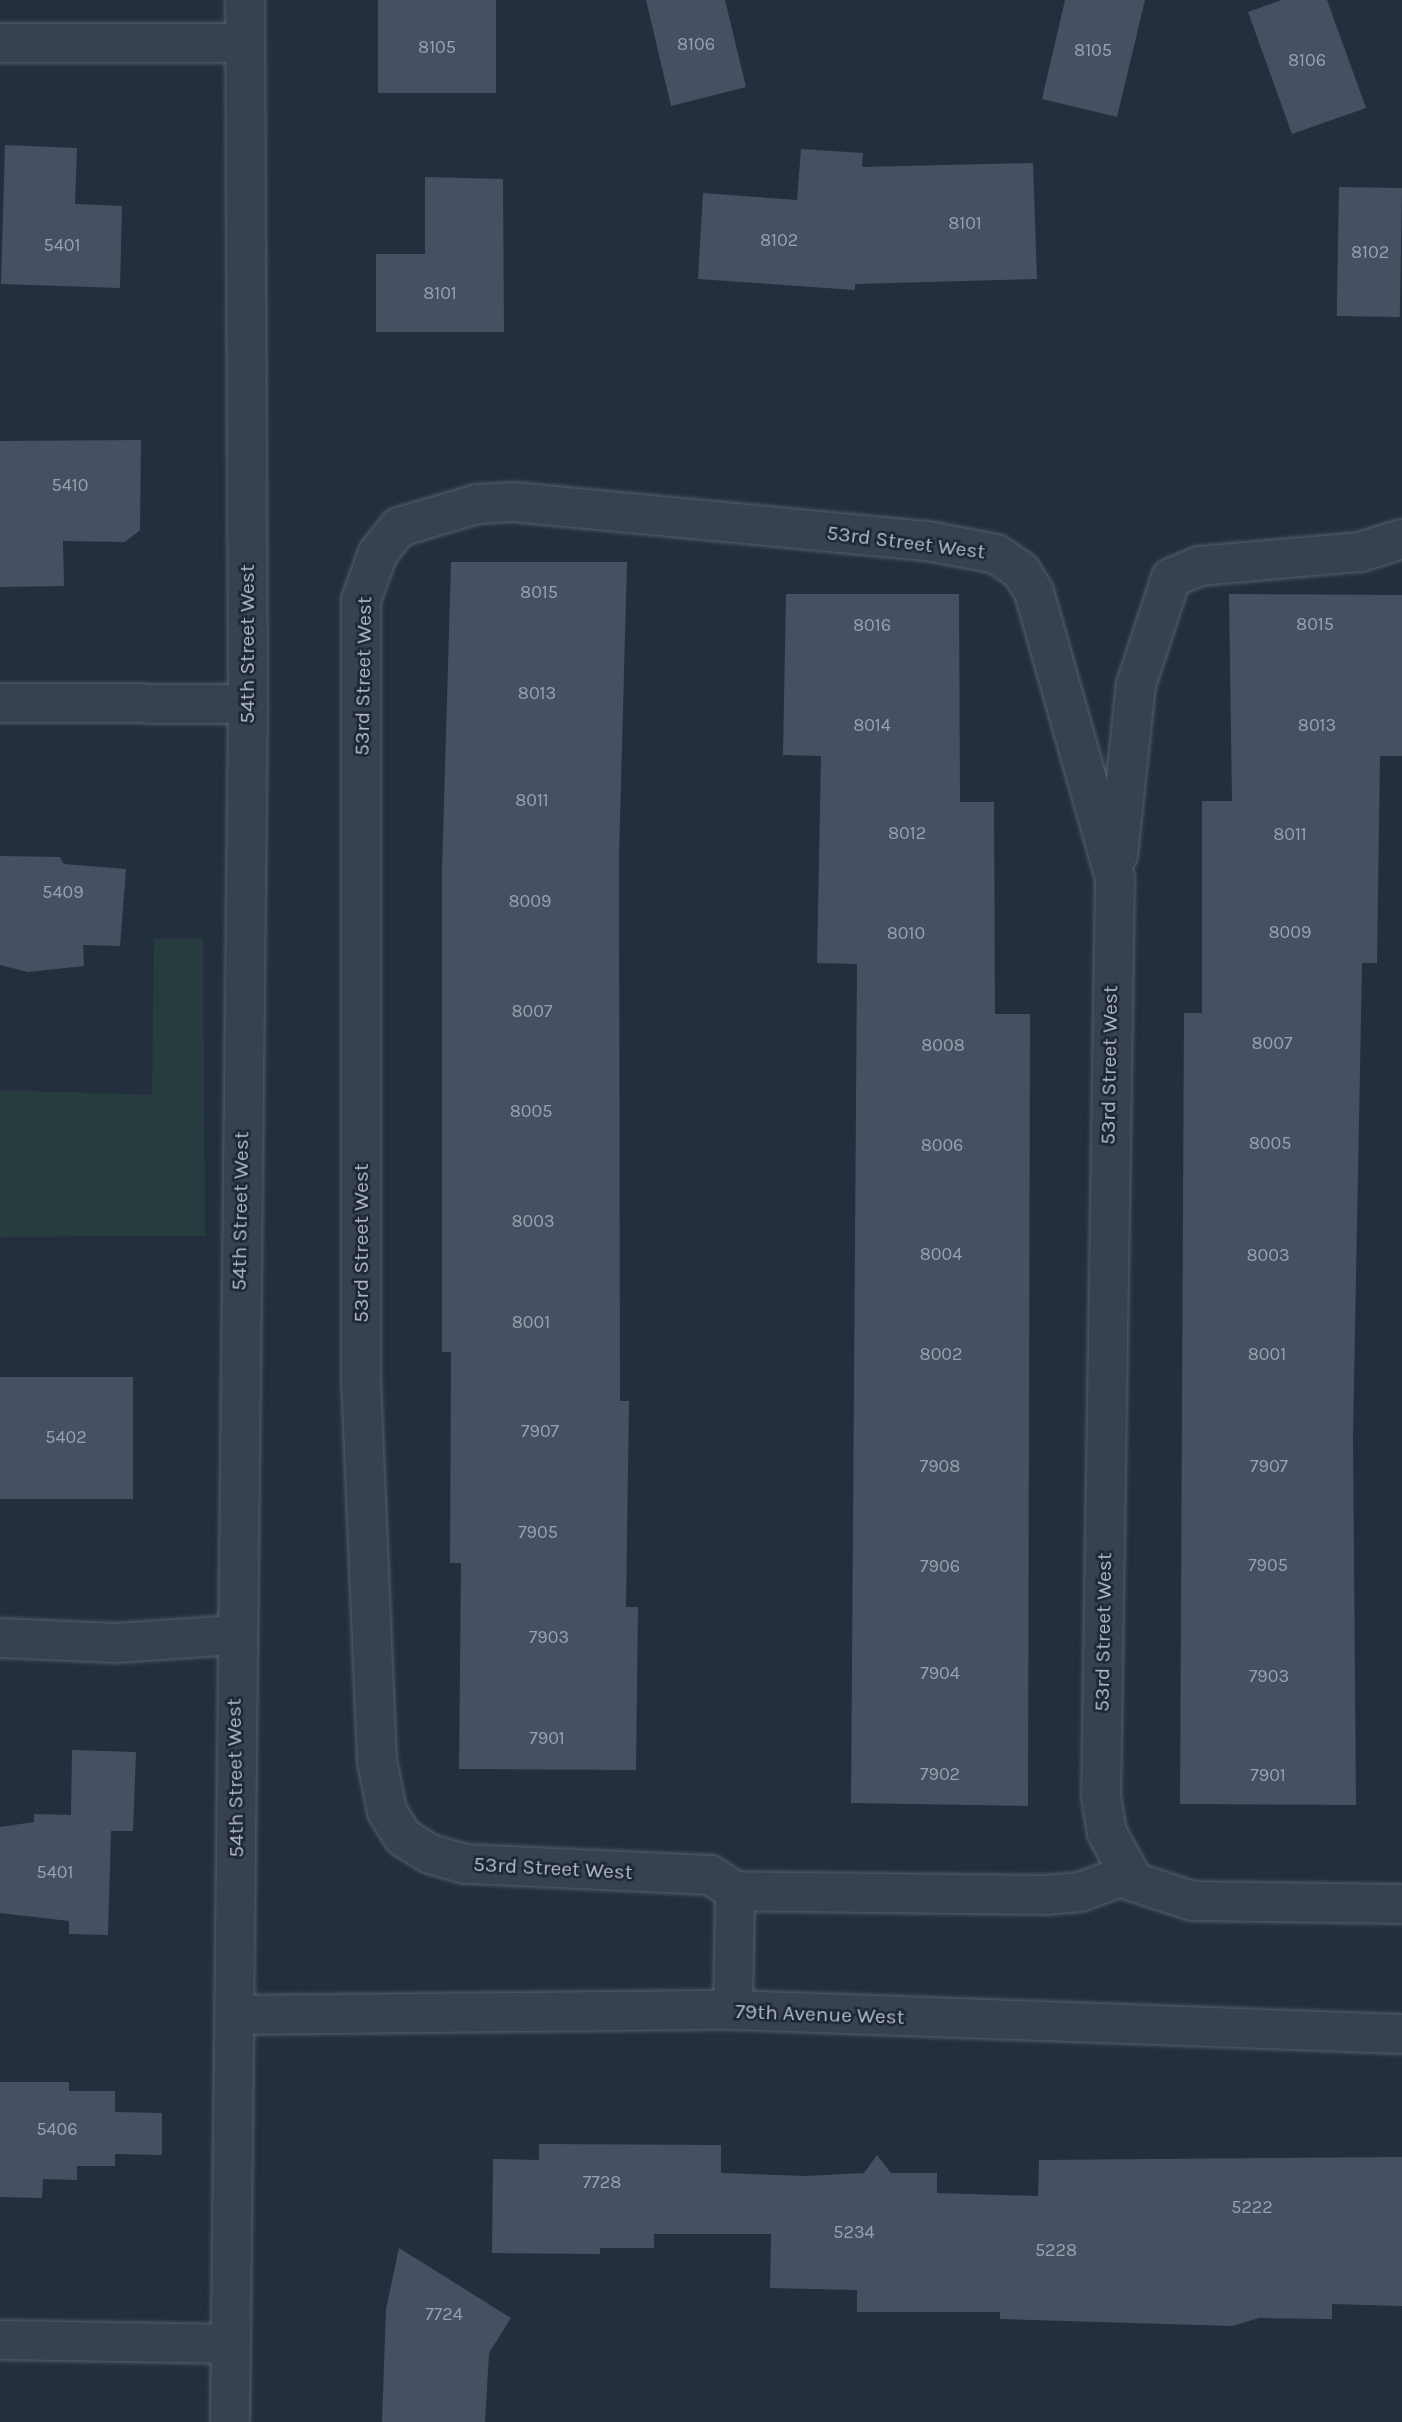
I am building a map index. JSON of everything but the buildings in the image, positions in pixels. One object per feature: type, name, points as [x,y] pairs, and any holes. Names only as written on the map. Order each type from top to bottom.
[{"type":"street","name":"54th Street West","points":[[230,2422],[229,2344],[237,2015],[234,1635],[248,704],[245,0]]},
{"type":"street","points":[[0,43],[246,43]]},
{"type":"street","name":"53rd Street West","points":[[513,502],[928,541],[996,554],[1021,571],[1034,592],[1115,878],[1101,1796],[1114,1854],[1129,1874],[1080,1892],[1047,1895],[735,1891],[710,1875],[465,1864],[429,1854],[403,1837],[387,1811],[377,1761],[361,1384],[361,600],[369,570],[399,527],[477,505],[513,502]]},
{"type":"street","points":[[1115,878],[1136,685],[1171,578],[1199,566],[1360,551],[1402,539]]},
{"type":"street","points":[[0,703],[248,704]]},
{"type":"street","points":[[0,1638],[117,1643],[234,1635]]},
{"type":"street","points":[[1129,1874],[1150,1891],[1193,1901],[1402,1904]]},
{"type":"street","points":[[733,2010],[735,1891]]},
{"type":"street","name":"79th Avenue West","points":[[237,2015],[733,2010],[1402,2034]]},
{"type":"street","points":[[0,2340],[229,2344]]},
{"type":"green space","points":[[203,938],[205,1236],[0,1237],[0,1090],[152,1095],[154,939]]}]
